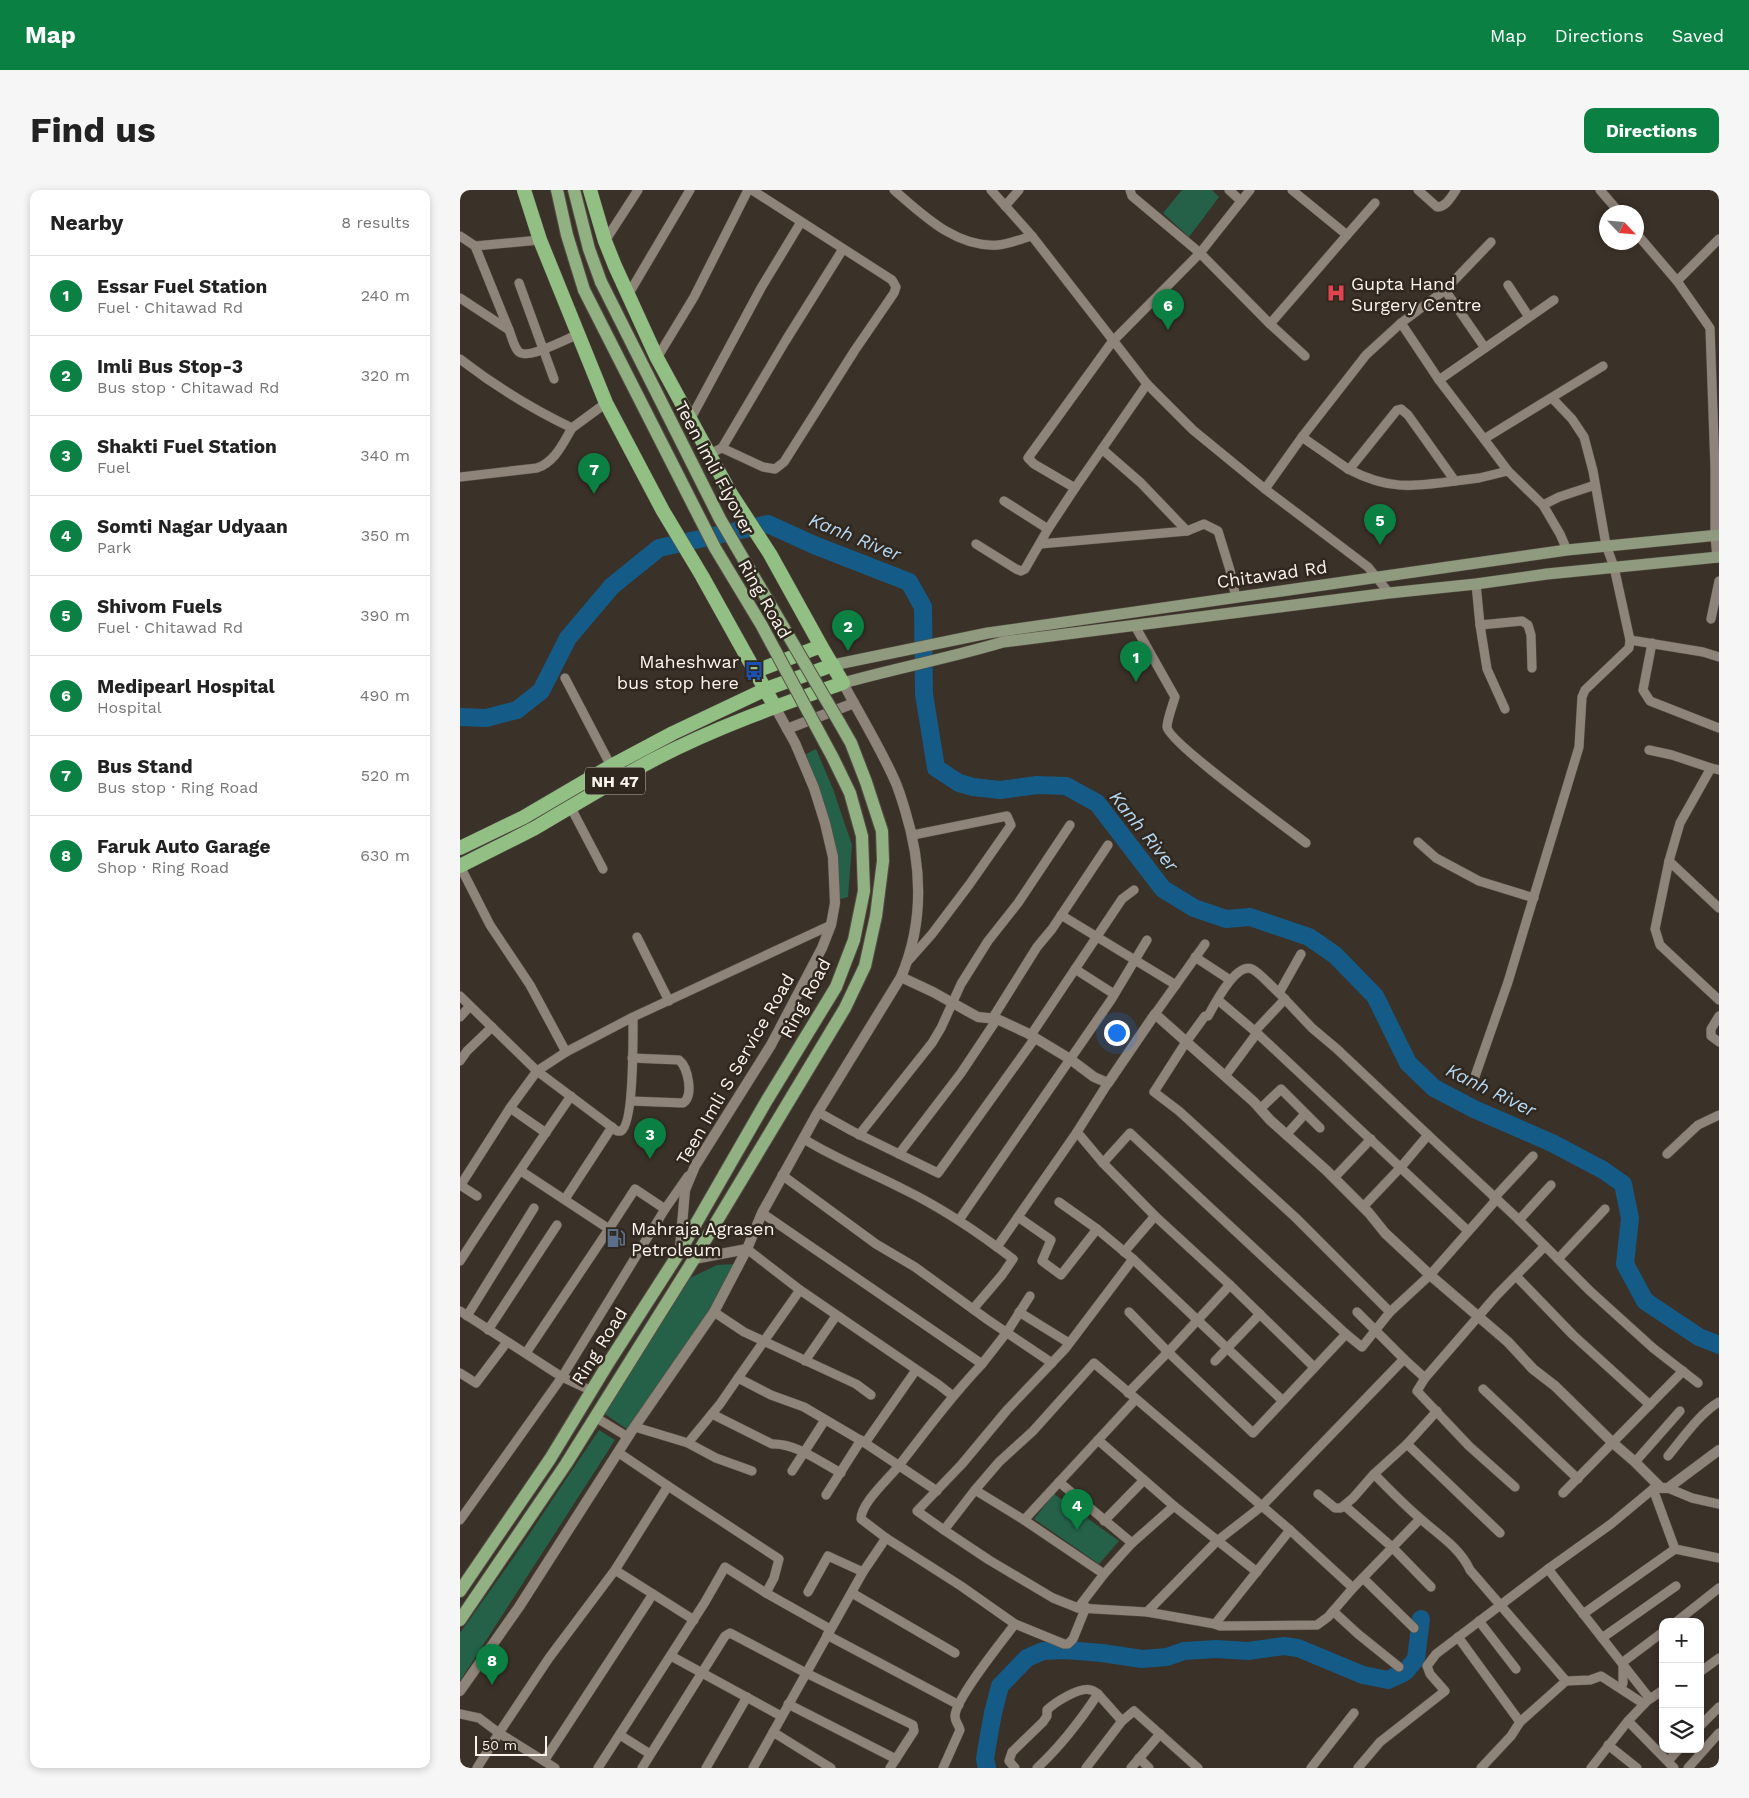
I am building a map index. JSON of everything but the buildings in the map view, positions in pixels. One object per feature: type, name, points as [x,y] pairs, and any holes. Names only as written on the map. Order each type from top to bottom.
[{"type":"highway","points":[[524,190],[540,240],[606,403],[662,511],[702,576],[775,707],[843,683],[770,554],[731,494],[657,358],[605,241],[590,190]]},
{"type":"highway","points":[[756,671],[821,646]]},
{"type":"highway","points":[[766,689],[832,665]]},
{"type":"highway","name":"NH 47","points":[[460,866],[535,827],[570,806],[583,791],[611,766],[712,714],[766,689]]},
{"type":"highway","name":"NH 47","points":[[460,848],[524,817],[718,730],[775,707]]},
{"type":"highway","points":[[648,746],[654,759]]},
{"type":"main road","name":"Ring Road","points":[[460,1591],[550,1459],[679,1253],[767,1100],[836,987],[854,940],[864,891],[862,836],[850,793],[762,626],[715,548],[584,290],[557,190]]},
{"type":"main road","name":"Teen Imli Flyover","points":[[574,190],[601,282],[720,519],[851,743],[882,831],[883,861],[876,916],[865,966],[845,1008],[740,1182]]},
{"type":"main road","name":"Chitawad Rd","points":[[832,665],[988,633],[1377,576],[1606,545],[1717,536]]},
{"type":"main road","name":"Chitawad Rd","points":[[843,683],[890,670],[952,657],[1003,642],[1547,574],[1718,557]]},
{"type":"main road","name":"Ring Road","points":[[460,1620],[566,1464],[740,1182]]},
{"type":"street","points":[[605,241],[638,190]]},
{"type":"street","points":[[628,295],[690,190]]},
{"type":"street","points":[[657,358],[694,297],[750,190],[892,280],[896,287],[894,293],[855,350],[784,462],[775,469],[763,467],[722,448]]},
{"type":"street","points":[[894,190],[931,222],[957,237],[979,243],[998,245],[1032,236]]},
{"type":"street","points":[[991,190],[1032,236],[1112,342],[1147,384],[1193,430],[1264,489],[1368,567],[1389,593]]},
{"type":"street","points":[[1005,206],[1019,190]]},
{"type":"street","points":[[1130,190],[1132,196],[1200,254],[1305,356]]},
{"type":"street","points":[[1228,190],[1241,201]]},
{"type":"street","points":[[1075,488],[1028,458],[1112,342],[1200,254],[1250,190]]},
{"type":"street","points":[[1292,190],[1346,235]]},
{"type":"street","points":[[1418,190],[1437,207],[1444,206],[1456,190]]},
{"type":"street","points":[[1600,190],[1613,205]]},
{"type":"street","points":[[1270,324],[1375,203]]},
{"type":"street","points":[[690,420],[761,288],[801,222]]},
{"type":"street","points":[[460,236],[475,246],[518,352],[524,355],[530,354],[578,334]]},
{"type":"street","points":[[1677,281],[1719,239]]},
{"type":"street","points":[[475,246],[540,240]]},
{"type":"street","points":[[1264,489],[1366,355],[1401,323],[1445,290],[1491,242]]},
{"type":"street","points":[[1644,242],[1677,281],[1710,328],[1717,468],[1718,557]]},
{"type":"street","points":[[710,454],[722,448],[843,249]]},
{"type":"street","points":[[518,283],[554,379]]},
{"type":"street","points":[[1508,285],[1530,317]]},
{"type":"street","points":[[1445,290],[1485,348]]},
{"type":"street","points":[[460,298],[509,330]]},
{"type":"street","points":[[1440,380],[1554,300]]},
{"type":"street","points":[[1401,323],[1440,380],[1508,471],[1543,505],[1567,550]]},
{"type":"street","points":[[1710,328],[1719,324]]},
{"type":"street","points":[[460,359],[498,388],[572,428]]},
{"type":"street","points":[[1484,439],[1603,366]]},
{"type":"street","points":[[976,544],[1021,571],[1025,569],[1075,488],[1147,384]]},
{"type":"street","points":[[1472,1085],[1508,982],[1579,747],[1582,697],[1585,690],[1628,648],[1630,640],[1614,567],[1606,545],[1593,470],[1584,437],[1572,419],[1552,398]]},
{"type":"street","points":[[460,477],[537,468],[546,465],[572,428],[606,403]]},
{"type":"street","points":[[1348,469],[1397,410],[1401,409],[1455,481]]},
{"type":"street","points":[[1302,437],[1348,469],[1366,478],[1388,485],[1412,486],[1455,481],[1479,478],[1508,471]]},
{"type":"street","points":[[1102,449],[1141,483],[1187,531]]},
{"type":"street","points":[[1543,505],[1559,497],[1595,485]]},
{"type":"street","points":[[1004,501],[1048,529]]},
{"type":"street","points":[[1040,544],[1187,531],[1204,524],[1218,531],[1236,598]]},
{"type":"street","points":[[1711,619],[1719,581]]},
{"type":"street","points":[[1476,584],[1487,668],[1505,709]]},
{"type":"street","points":[[1480,625],[1522,622],[1528,624],[1531,635],[1532,668]]},
{"type":"street","points":[[1135,626],[1175,697],[1168,727],[1171,735],[1204,764],[1306,843]]},
{"type":"street","points":[[1630,640],[1703,652],[1719,657]]},
{"type":"street","points":[[1652,643],[1643,690],[1646,697],[1650,701],[1719,728]]},
{"type":"street","points":[[565,678],[611,766]]},
{"type":"street","points":[[460,1691],[519,1606],[628,1437],[714,1312],[747,1249],[762,1213],[782,1175],[818,1112],[901,977],[909,960],[916,933],[919,893],[912,835],[896,782],[843,683]]},
{"type":"street","points":[[787,729],[854,702]]},
{"type":"street","name":"Teen Imli S Service Road","points":[[679,1253],[685,1190],[695,1166],[771,1045],[822,948],[831,926],[835,903],[833,857],[825,823],[814,788],[775,707]]},
{"type":"street","points":[[1649,750],[1672,755],[1715,769],[1680,823],[1669,861],[1655,929],[1660,945],[1719,1000]]},
{"type":"street","points":[[570,806],[603,869]]},
{"type":"street","points":[[909,960],[970,885],[1010,825],[1007,816],[912,835]]},
{"type":"street","points":[[858,1135],[932,1043],[961,984],[988,941],[1018,903],[1070,825]]},
{"type":"street","points":[[1418,842],[1436,858],[1479,881],[1534,898]]},
{"type":"street","points":[[899,1154],[961,1074],[1037,947],[1108,845]]},
{"type":"street","points":[[1669,861],[1719,908]]},
{"type":"street","points":[[460,866],[490,925],[530,985],[566,1052]]},
{"type":"street","points":[[818,1112],[858,1135],[938,1173],[1033,1037],[1122,899],[1134,890]]},
{"type":"street","points":[[1061,915],[1176,985]]},
{"type":"street","points":[[478,1196],[460,1185],[537,1070],[566,1052],[634,1017],[831,926]]},
{"type":"street","points":[[636,938],[669,1001]]},
{"type":"street","points":[[959,1220],[1114,994],[1147,940]]},
{"type":"street","points":[[997,1247],[1078,1132],[1155,1014],[1206,944]]},
{"type":"street","points":[[1225,1076],[1282,996],[1302,954]]},
{"type":"street","points":[[1195,957],[1230,980]]},
{"type":"street","points":[[1076,969],[1114,994]]},
{"type":"street","points":[[1390,1312],[1289,1212],[1179,1111],[1154,1092],[1186,1042],[1205,1016],[1208,1016],[1230,980],[1243,970],[1253,970],[1282,996],[1312,1028],[1344,1055],[1519,1220],[1590,1291],[1674,1366],[1698,1383]]},
{"type":"street","points":[[901,977],[934,992],[952,1004],[978,1017],[995,1019],[1033,1037],[1070,1059],[1094,1077],[1108,1084]]},
{"type":"street","points":[[460,996],[537,1070],[617,1131],[624,1129],[631,1101],[634,1017]]},
{"type":"street","points":[[1218,1000],[1256,1032],[1468,1231]]},
{"type":"street","points":[[460,1017],[470,1006]]},
{"type":"street","points":[[1155,1014],[1326,1170],[1385,1233],[1430,1275],[1508,1342],[1533,1369],[1555,1386],[1613,1444],[1635,1462],[1661,1488],[1719,1504]]},
{"type":"street","points":[[1719,1016],[1711,1029],[1711,1036],[1719,1042]]},
{"type":"street","points":[[460,1061],[467,1051],[492,1027]]},
{"type":"street","points":[[631,1101],[683,1103],[687,1100],[689,1093],[684,1063],[679,1060],[632,1058]]},
{"type":"street","points":[[1260,1109],[1281,1088],[1320,1128]]},
{"type":"street","points":[[460,1261],[571,1096]]},
{"type":"street","points":[[510,1108],[546,1133]]},
{"type":"street","points":[[1286,1135],[1305,1114]]},
{"type":"street","points":[[1667,1154],[1698,1125],[1719,1115]]},
{"type":"street","points":[[565,1199],[612,1127]]},
{"type":"street","points":[[1078,1132],[1103,1163],[1155,1216],[1230,1284],[1314,1367]]},
{"type":"street","points":[[1103,1163],[1130,1133],[1362,1347],[1390,1312],[1430,1275],[1533,1156]]},
{"type":"street","points":[[1362,1207],[1401,1168],[1428,1135]]},
{"type":"street","points":[[804,1139],[829,1154],[904,1189],[959,1220],[1012,1259],[1002,1275],[973,1309]]},
{"type":"street","points":[[1334,1178],[1371,1139]]},
{"type":"street","points":[[460,1520],[562,1377],[665,1210],[695,1166]]},
{"type":"street","points":[[521,1171],[609,1229]]},
{"type":"street","points":[[782,1175],[876,1244],[915,1268],[1052,1363]]},
{"type":"street","points":[[1519,1220],[1551,1184]]},
{"type":"street","points":[[526,1353],[636,1189],[665,1210]]},
{"type":"street","points":[[1059,1202],[1134,1259],[1283,1401]]},
{"type":"street","points":[[534,1208],[464,1314],[562,1377],[592,1391]]},
{"type":"street","points":[[1558,1258],[1605,1209]]},
{"type":"street","points":[[762,1213],[982,1364]]},
{"type":"street","points":[[1124,1252],[1155,1216]]},
{"type":"street","points":[[1018,1217],[1051,1240],[1042,1261],[1061,1275],[1097,1229]]},
{"type":"street","points":[[488,1330],[557,1225]]},
{"type":"street","points":[[1515,1487],[1469,1446],[1417,1391],[1425,1378],[1496,1296],[1545,1246]]},
{"type":"street","points":[[694,1259],[747,1249],[836,1316],[953,1396]]},
{"type":"street","points":[[1134,1259],[1052,1363],[1007,1410],[937,1491],[917,1511],[989,1560],[1053,1598],[1082,1607],[1147,1612],[1220,1626],[1317,1625],[1323,1622],[1420,1519]]},
{"type":"street","points":[[1516,1276],[1573,1335],[1650,1405]]},
{"type":"street","points":[[1024,1520],[1098,1440],[1168,1352],[1230,1284]]},
{"type":"street","points":[[688,1443],[712,1414],[800,1290]]},
{"type":"street","points":[[1030,1296],[1007,1332],[982,1364],[953,1396],[900,1465],[879,1487],[861,1517],[864,1522],[1015,1624],[1068,1644],[1073,1639],[1082,1607],[1104,1574],[1132,1544],[1174,1506]]},
{"type":"street","points":[[714,1312],[744,1332],[856,1384],[871,1395]]},
{"type":"street","points":[[1019,1312],[1069,1343]]},
{"type":"street","points":[[1128,1312],[1253,1433],[1346,1334]]},
{"type":"street","points":[[1357,1312],[1425,1378]]},
{"type":"street","points":[[1215,1361],[1260,1314]]},
{"type":"street","points":[[805,1361],[836,1316]]},
{"type":"street","points":[[460,1373],[476,1383],[507,1342]]},
{"type":"street","points":[[1147,1612],[1217,1541],[1262,1506],[1404,1359]]},
{"type":"street","points":[[944,1530],[999,1462],[1033,1431],[1094,1363],[1290,1530],[1353,1588]]},
{"type":"street","points":[[826,1495],[916,1370]]},
{"type":"street","points":[[1563,1493],[1613,1444],[1682,1371]]},
{"type":"street","points":[[738,1378],[772,1395],[804,1407],[900,1465],[937,1491]]},
{"type":"street","points":[[1483,1389],[1578,1479]]},
{"type":"street","points":[[1668,1456],[1688,1431],[1719,1402]]},
{"type":"street","points":[[1318,1494],[1335,1508],[1344,1506],[1374,1474],[1407,1444],[1437,1411]]},
{"type":"street","points":[[1635,1462],[1680,1411]]},
{"type":"street","points":[[712,1414],[772,1444],[780,1443],[804,1452],[842,1473]]},
{"type":"street","points":[[595,1417],[628,1437]]},
{"type":"street","points":[[792,1470],[825,1420]]},
{"type":"street","points":[[635,1428],[688,1443],[716,1458],[752,1471]]},
{"type":"street","points":[[1098,1440],[1174,1506],[1256,1572]]},
{"type":"street","points":[[1407,1444],[1500,1533]]},
{"type":"street","points":[[1358,1768],[1380,1742],[1445,1691],[1430,1674],[1427,1666],[1436,1654],[1548,1569],[1661,1488],[1719,1450]]},
{"type":"street","points":[[619,1453],[779,1559],[774,1578],[766,1593]]},
{"type":"street","points":[[1374,1474],[1420,1519],[1456,1549],[1465,1559],[1470,1570],[1566,1681]]},
{"type":"street","points":[[1104,1521],[1144,1480]]},
{"type":"street","points":[[1059,1482],[1132,1544]]},
{"type":"street","points":[[477,1768],[549,1658],[615,1570],[668,1486]]},
{"type":"street","points":[[1661,1488],[1675,1549]]},
{"type":"street","points":[[975,1490],[1024,1520],[1104,1574]]},
{"type":"street","points":[[1344,1506],[1392,1547],[1431,1587]]},
{"type":"street","points":[[1215,1624],[1290,1530]]},
{"type":"street","points":[[753,1768],[863,1572],[886,1538]]},
{"type":"street","points":[[1583,1614],[1675,1549],[1719,1558]]},
{"type":"street","points":[[808,1592],[828,1556],[863,1572]]},
{"type":"street","points":[[598,1768],[694,1620],[725,1567],[829,1632],[958,1705]]},
{"type":"street","points":[[1548,1569],[1622,1662],[1647,1701]]},
{"type":"street","points":[[615,1570],[694,1620]]},
{"type":"street","points":[[1363,1578],[1414,1628]]},
{"type":"street","points":[[1602,1638],[1676,1586]]},
{"type":"street","points":[[1681,1618],[1719,1588]]},
{"type":"street","points":[[852,1593],[955,1652]]},
{"type":"street","points":[[544,1761],[653,1594]]},
{"type":"street","points":[[1333,1611],[1399,1667]]},
{"type":"street","points":[[1479,1621],[1516,1669]]},
{"type":"street","points":[[943,1768],[960,1730],[955,1718],[958,1705],[977,1674],[1015,1624]]},
{"type":"street","points":[[642,1768],[725,1636],[730,1633],[806,1673],[913,1725],[914,1731],[890,1768]]},
{"type":"street","points":[[1622,1662],[1659,1635]]},
{"type":"street","points":[[1458,1637],[1520,1722]]},
{"type":"street","points":[[671,1656],[781,1716]]},
{"type":"street","points":[[1704,1669],[1719,1658]]},
{"type":"street","points":[[1621,1688],[1624,1683],[1622,1662]]},
{"type":"street","points":[[1481,1768],[1511,1736],[1520,1722],[1566,1681],[1590,1680],[1601,1676],[1647,1701]]},
{"type":"street","points":[[1015,1768],[1009,1761],[1012,1752],[1043,1722],[1047,1716],[1047,1710],[1080,1690],[1091,1690],[1098,1694],[1122,1722]]},
{"type":"street","points":[[1591,1768],[1628,1721],[1647,1701],[1659,1693]]},
{"type":"street","points":[[1037,1768],[1064,1741],[1084,1716],[1098,1694]]},
{"type":"street","points":[[706,1768],[748,1697]]},
{"type":"street","points":[[788,1704],[896,1758]]},
{"type":"street","points":[[1704,1722],[1719,1707]]},
{"type":"street","points":[[1086,1768],[1122,1722],[1134,1712],[1198,1768]]},
{"type":"street","points":[[1311,1768],[1354,1713]]},
{"type":"street","points":[[460,1714],[479,1718],[499,1733],[555,1768]]},
{"type":"street","points":[[1628,1721],[1671,1765],[1677,1753]]},
{"type":"street","points":[[773,1732],[831,1768]]},
{"type":"street","points":[[1131,1768],[1160,1734]]},
{"type":"street","points":[[1688,1768],[1719,1734]]},
{"type":"street","points":[[620,1735],[650,1754]]},
{"type":"street","points":[[1608,1745],[1637,1768]]},
{"type":"street","points":[[1139,1758],[1148,1768]]},
{"type":"green space","points":[[1182,190],[1212,190],[1219,197],[1189,237],[1163,213]]},
{"type":"green space","points":[[816,749],[833,789],[852,845],[848,897],[837,900],[827,828],[806,754]]},
{"type":"green space","points":[[737,1264],[714,1312],[631,1432],[605,1414],[690,1278],[717,1265]]},
{"type":"green space","points":[[599,1430],[615,1440],[460,1681],[460,1633],[516,1554]]},
{"type":"green space","points":[[1054,1494],[1119,1541],[1099,1564],[1034,1519]]},
{"type":"waterway","name":"Kanh River","points":[[460,717],[486,718],[517,710],[541,691],[568,638],[612,586],[659,548],[768,524],[814,545],[909,582],[923,607],[924,694],[936,768],[959,783],[973,787],[1000,790],[1037,785],[1066,786],[1097,803],[1163,889],[1194,908],[1226,919],[1250,917],[1309,937],[1335,955],[1375,996],[1408,1063],[1434,1088],[1474,1109],[1552,1143],[1603,1170],[1623,1184],[1630,1218],[1625,1264],[1645,1301],[1699,1337],[1719,1345]]},
{"type":"waterway","points":[[987,1768],[985,1759],[1000,1686],[1027,1658],[1043,1651],[1065,1650],[1142,1659],[1167,1657],[1184,1651],[1216,1649],[1248,1651],[1284,1646],[1298,1648],[1363,1675],[1388,1680],[1405,1672],[1416,1659],[1421,1619]]},
{"type":"place","name":"Gupta Hand Surgery Centre","points":[[1336,293]]},
{"type":"place","name":"Medipearl Hospital","points":[[1168,330]]},
{"type":"place","name":"Bus Stand","points":[[594,494]]},
{"type":"place","name":"Shivom Fuels","points":[[1380,545]]},
{"type":"place","name":"Imli Bus Stop-3","points":[[848,651]]},
{"type":"place","name":"Maheshwar bus stop here","points":[[754,671]]},
{"type":"place","name":"Essar Fuel Station","points":[[1136,682]]},
{"type":"place","name":"Shakti Fuel Station","points":[[650,1159]]},
{"type":"place","name":"Mahraja Agrasen Petroleum","points":[[616,1238]]},
{"type":"place","name":"Somti Nagar Udyaan","points":[[1077,1530]]},
{"type":"place","name":"Faruk Auto Garage","points":[[492,1685]]}]
